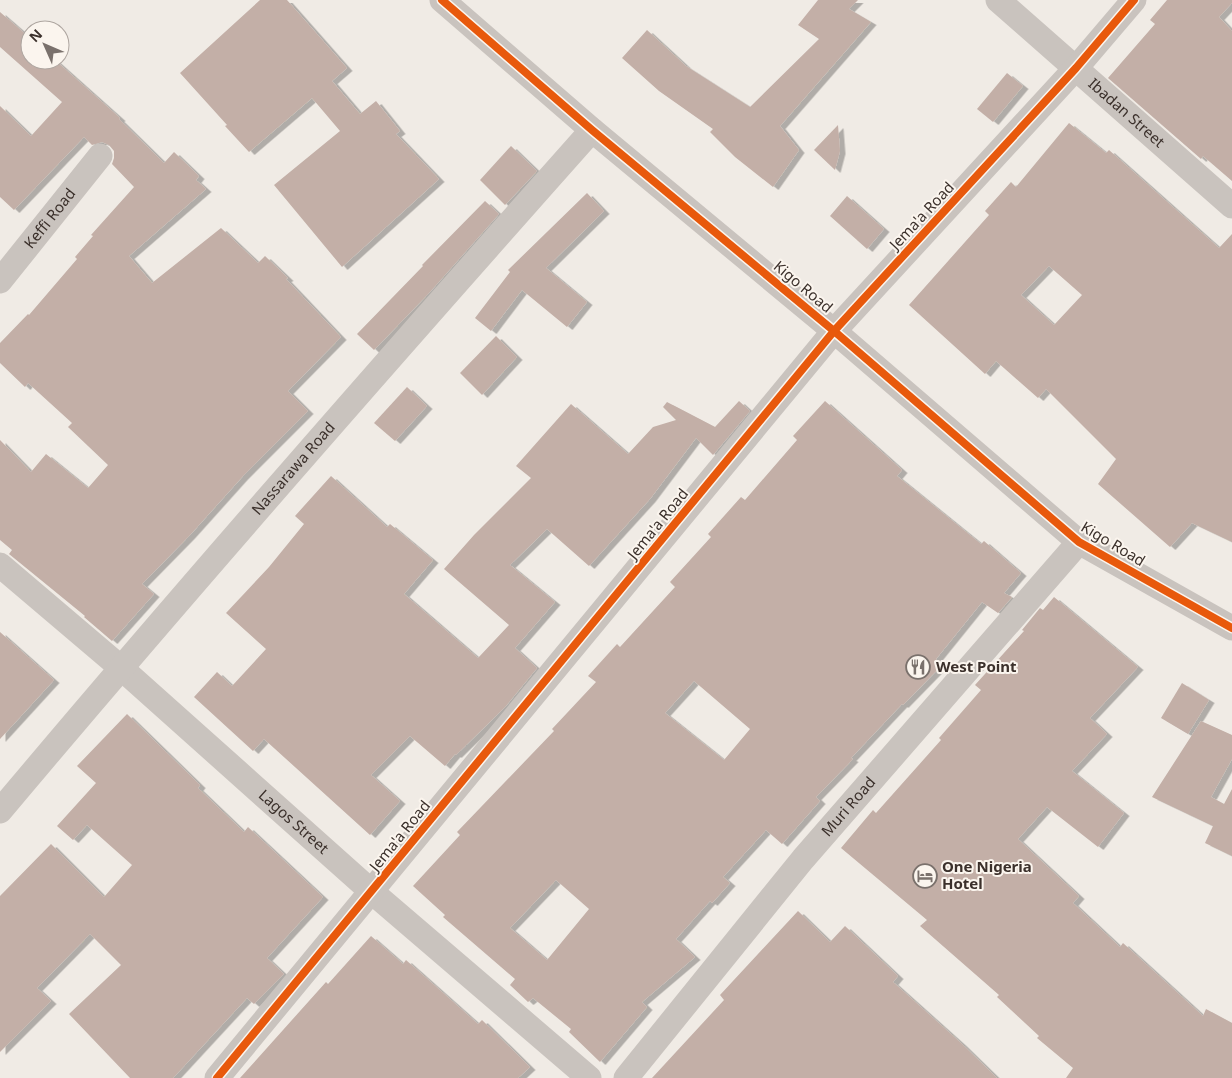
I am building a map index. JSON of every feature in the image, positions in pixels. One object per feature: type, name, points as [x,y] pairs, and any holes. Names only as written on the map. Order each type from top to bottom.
[{"type":"street","name":"Kigo Road","points":[[442,0],[592,130],[834,331],[1079,542],[1232,628]]},
{"type":"street","name":"Ibadan Street","points":[[998,0],[1232,206]]},
{"type":"street","name":"Jema'a Road","points":[[217,1078],[834,331],[1076,68],[1134,0]]},
{"type":"street","name":"Nassarawa Road","points":[[0,812],[120,667],[365,384],[592,130]]},
{"type":"street","name":"Keffi Road","points":[[0,281],[100,156]]},
{"type":"street","name":"Muri Road","points":[[626,1078],[803,859],[1079,542]]},
{"type":"street","name":"Lagos Street","points":[[0,565],[120,667],[372,892],[589,1078]]},
{"type":"building","points":[[260,0],[287,0],[347,68],[332,81],[360,114],[376,101],[400,131],[396,134],[439,179],[342,267],[274,185],[340,131],[312,98],[249,152],[180,73]]},
{"type":"building","points":[[818,0],[858,0],[849,9],[871,22],[780,126],[799,150],[773,187],[735,157],[710,132],[713,129],[659,91],[622,58],[647,30],[686,66],[750,107],[819,39],[798,25]]},
{"type":"building","points":[[1167,0],[1232,0],[1232,3],[1219,17],[1232,31],[1232,181],[1203,156],[1201,159],[1108,78],[1155,24],[1150,20]]},
{"type":"building","points":[[0,12],[20,29],[20,65],[0,47]]},
{"type":"building","points":[[26,70],[66,70],[120,118],[164,163],[174,152],[199,176],[196,180],[206,189],[129,256],[152,283],[221,228],[258,263],[265,256],[288,278],[286,279],[341,337],[288,391],[308,411],[243,476],[190,535],[142,584],[154,594],[112,641],[85,616],[9,554],[12,550],[0,540],[0,440],[31,472],[46,454],[88,488],[108,465],[68,427],[72,423],[28,383],[25,387],[0,363],[0,343],[29,315],[77,259],[75,257],[93,236],[91,235],[134,187],[112,164],[114,151],[109,145],[102,142],[92,145],[84,137],[14,210],[0,197],[0,106],[31,136],[62,102]]},
{"type":"building","points":[[1007,73],[1023,86],[993,122],[977,109]]},
{"type":"building","points":[[1069,123],[1106,153],[1109,150],[1219,248],[1232,234],[1232,542],[1192,523],[1170,547],[1098,484],[1116,459],[1046,389],[1038,398],[996,361],[985,374],[909,305],[989,215],[985,211],[1011,182],[1016,187]],"holes":[[[1049,266],[1082,295],[1054,325],[1021,295]]]},
{"type":"building","points":[[838,125],[840,151],[835,170],[814,150]]},
{"type":"building","points":[[511,146],[537,171],[505,205],[480,180]]},
{"type":"building","points":[[587,193],[604,211],[546,268],[587,302],[567,327],[522,290],[491,331],[475,318],[510,272],[508,270]]},
{"type":"building","points":[[847,196],[884,229],[867,249],[830,216]]},
{"type":"building","points":[[485,201],[499,214],[429,293],[374,350],[357,334]]},
{"type":"building","points":[[496,336],[517,357],[482,395],[460,373]]},
{"type":"building","points":[[407,387],[427,406],[395,441],[374,423]]},
{"type":"building","points":[[739,401],[750,411],[713,455],[696,438],[650,499],[589,566],[547,529],[510,565],[555,602],[515,648],[537,668],[505,707],[455,754],[445,766],[410,736],[371,775],[400,801],[370,835],[264,739],[253,751],[194,697],[217,672],[232,686],[266,649],[226,613],[269,567],[304,524],[295,516],[331,476],[387,527],[390,524],[433,560],[404,594],[478,658],[509,625],[444,569],[474,535],[531,478],[516,466],[571,404],[628,454],[653,427],[676,420],[663,407],[667,402],[715,427]]},
{"type":"building","points":[[825,401],[902,470],[897,476],[981,544],[984,541],[1021,573],[1004,593],[1012,597],[998,613],[982,602],[936,659],[942,665],[902,704],[816,797],[820,801],[782,844],[766,830],[723,877],[730,883],[712,903],[710,901],[676,939],[695,957],[642,1002],[647,1007],[600,1062],[569,1032],[571,1029],[533,998],[528,1002],[510,985],[515,979],[443,917],[445,915],[413,886],[460,835],[457,832],[554,731],[552,729],[596,682],[588,676],[617,644],[620,647],[675,587],[670,582],[711,537],[708,534],[741,497],[745,500],[797,440],[793,436]],"holes":[[[694,681],[750,729],[724,760],[665,713]],[[556,880],[589,909],[547,960],[510,928]]]},
{"type":"building","points":[[1054,597],[1138,667],[1090,718],[1107,734],[1072,771],[1124,813],[1098,847],[1047,807],[1018,839],[1079,896],[1073,903],[1120,947],[1123,943],[1203,1016],[1206,1009],[1232,1023],[1232,1078],[1066,1078],[1073,1068],[1037,1038],[1039,1036],[997,997],[999,995],[920,926],[927,920],[841,848],[873,810],[876,813],[941,740],[939,738],[981,690],[975,685],[1024,631],[1022,630],[1040,608],[1043,610]]},
{"type":"building","points":[[0,632],[54,680],[0,739]]},
{"type":"building","points":[[1182,683],[1209,700],[1188,734],[1161,718]]},
{"type":"building","points":[[127,714],[200,785],[198,788],[244,832],[248,827],[323,897],[267,958],[284,974],[254,1004],[247,998],[173,1078],[130,1078],[69,1014],[121,965],[90,934],[37,988],[51,1001],[0,1052],[0,896],[51,844],[104,897],[132,865],[87,825],[73,840],[57,826],[96,783],[77,766]]},
{"type":"building","points":[[1201,721],[1232,735],[1232,759],[1211,797],[1224,804],[1232,789],[1232,856],[1205,843],[1213,826],[1152,797]]},
{"type":"building","points":[[798,911],[830,942],[845,926],[898,976],[893,982],[997,1078],[652,1078],[724,1000],[720,995]]},
{"type":"building","points":[[371,936],[403,964],[406,960],[478,1024],[482,1020],[530,1067],[518,1078],[240,1078],[326,982],[328,984]]},
{"type":"cycle path","points":[[442,0],[592,130],[834,331],[1079,542],[1232,628]]},
{"type":"cycle path","points":[[217,1078],[834,331],[1076,68],[1134,0]]},
{"type":"place","name":"West Point","points":[[918,667]]},
{"type":"place","name":"One Nigeria Hotel","points":[[925,876]]}]
